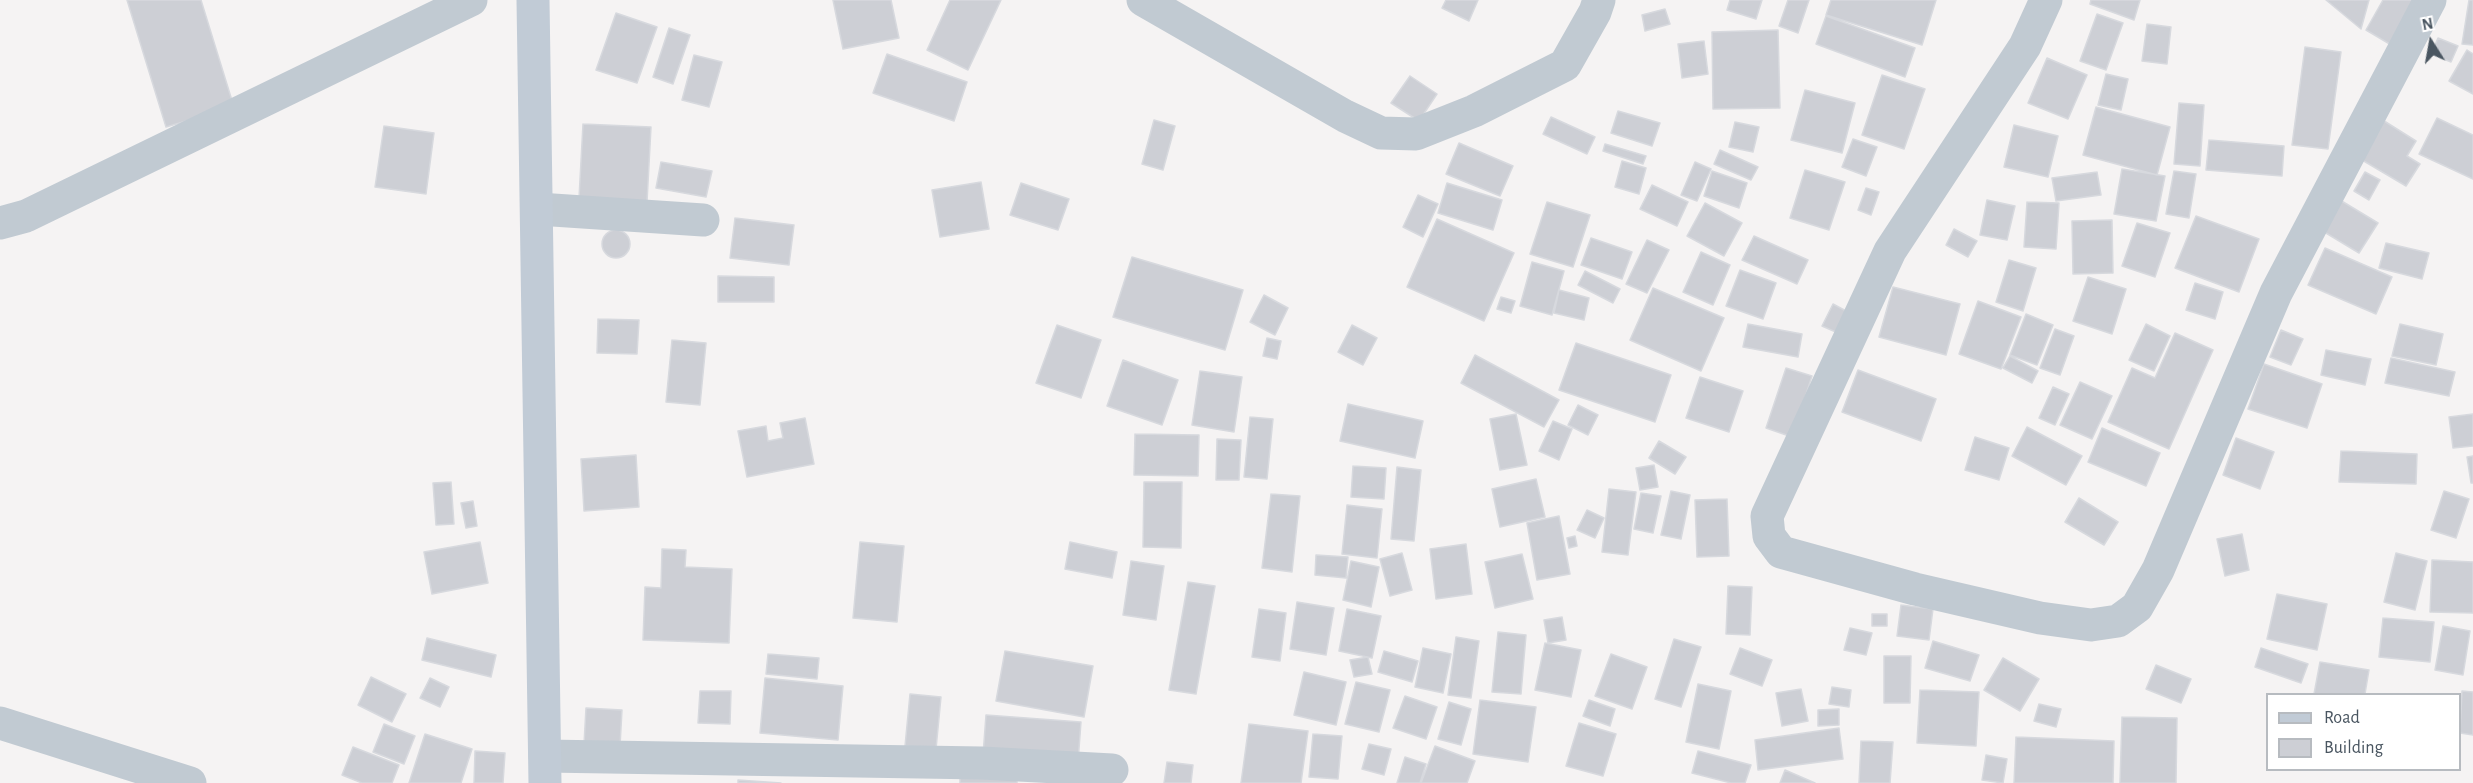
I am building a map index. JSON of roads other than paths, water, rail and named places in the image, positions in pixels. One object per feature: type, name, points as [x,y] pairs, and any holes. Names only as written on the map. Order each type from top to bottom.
[{"type":"main road","points":[[533,0],[545,769]]},
{"type":"street","points":[[0,223],[26,216],[471,0]]},
{"type":"street","points":[[1143,0],[1345,116],[1381,133],[1416,134],[1474,111],[1565,65],[1595,12],[1599,0]]},
{"type":"street","points":[[2046,0],[2025,46],[1890,251],[1767,516],[1769,536],[1781,552],[1916,589],[2040,618],[2091,625],[2118,621],[2137,607],[2158,570],[2276,293],[2430,0]]},
{"type":"street","points":[[538,209],[703,220]]},
{"type":"street","points":[[0,723],[190,783]]},
{"type":"street","points":[[545,769],[958,763],[1056,775],[1112,770]]}]
